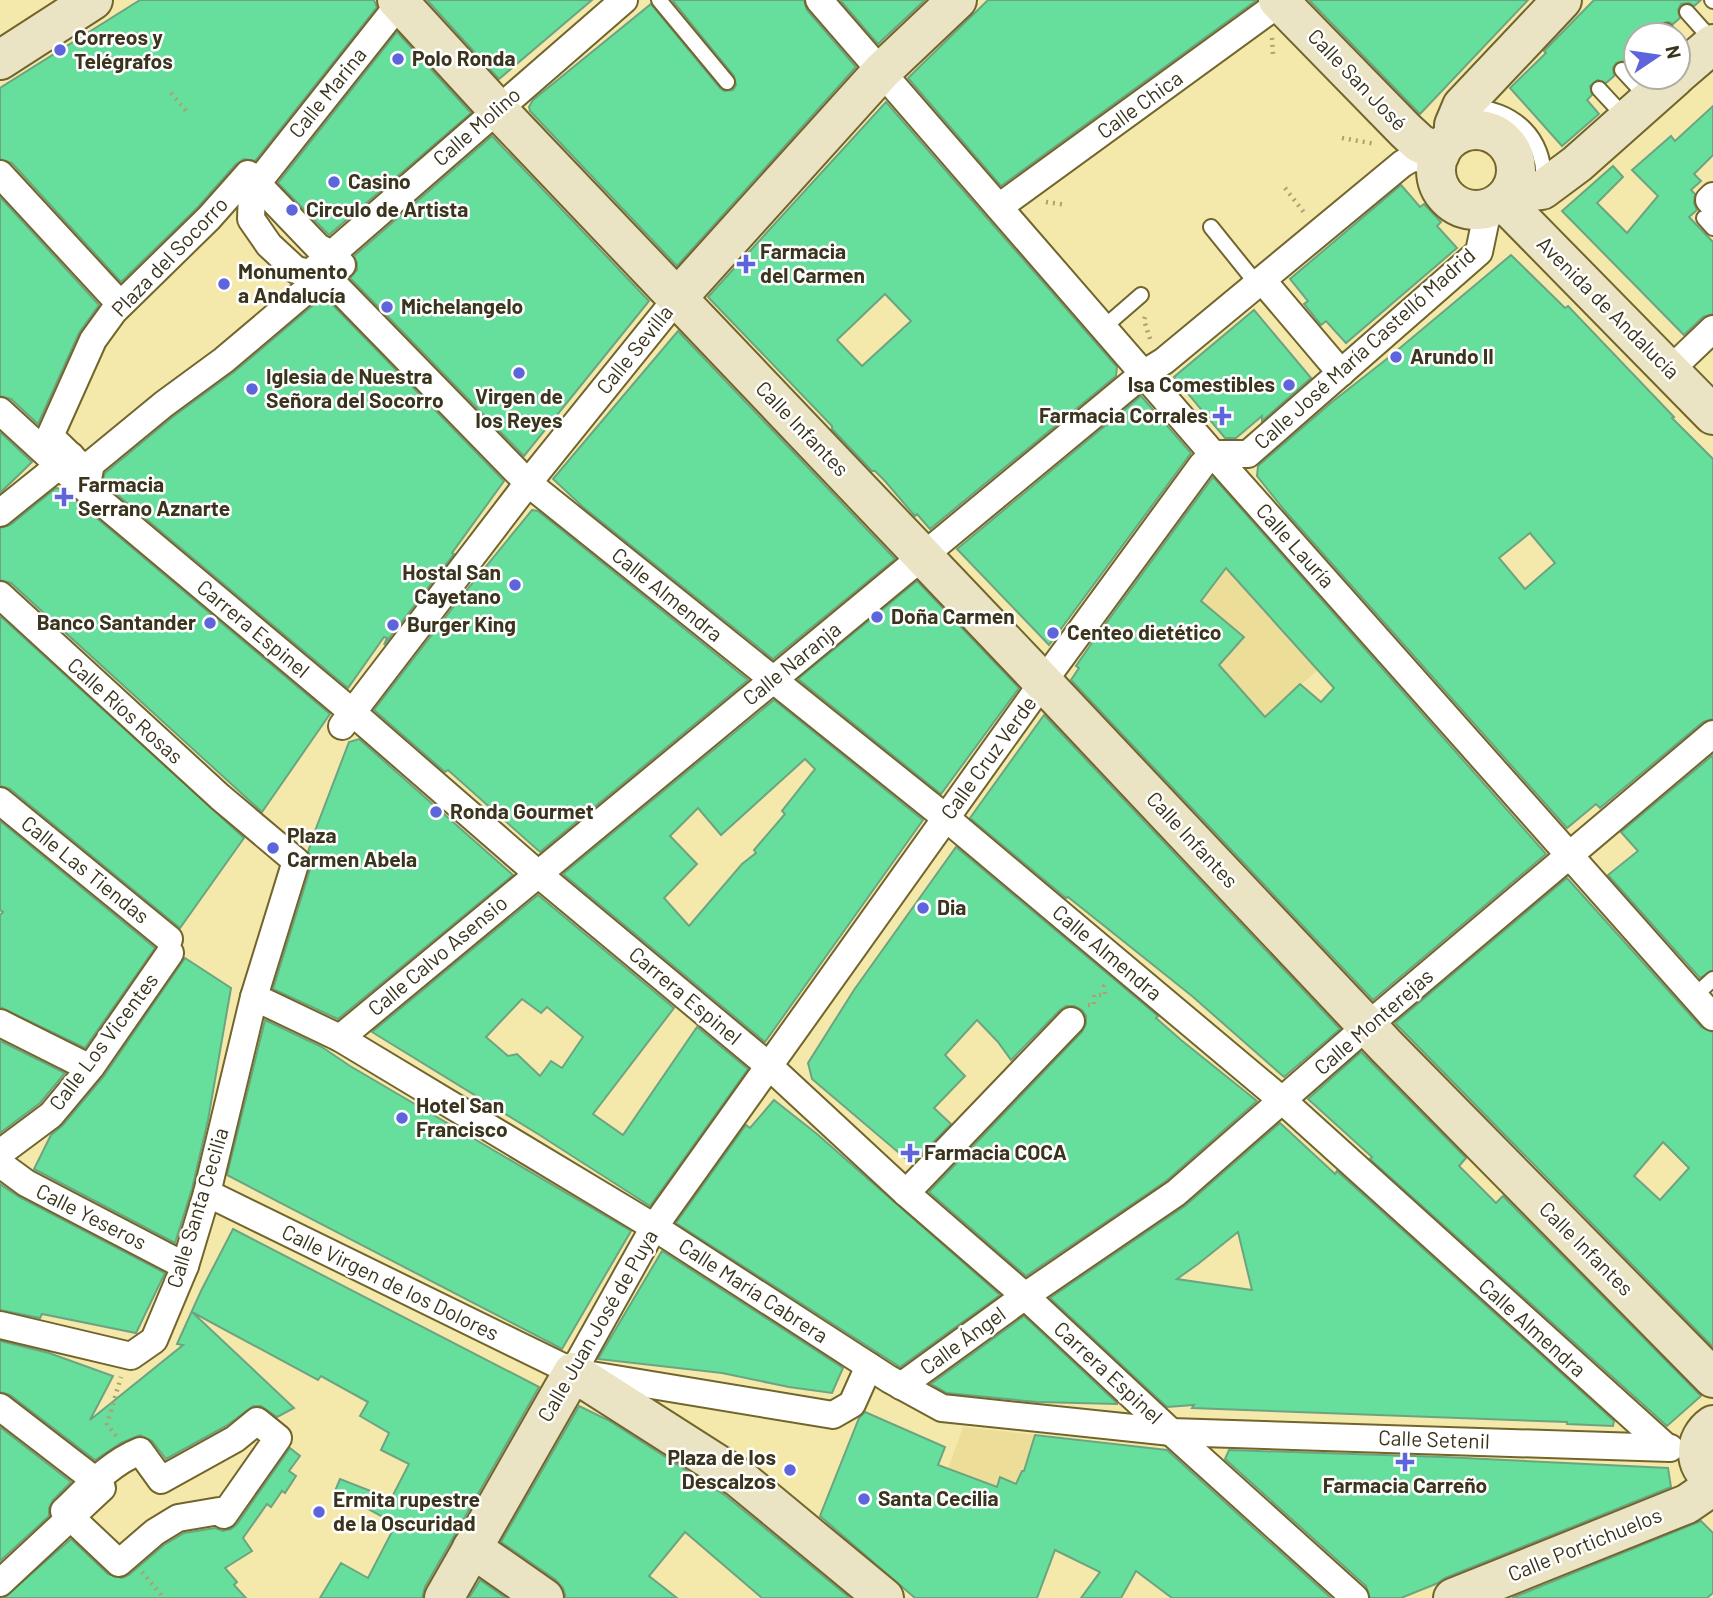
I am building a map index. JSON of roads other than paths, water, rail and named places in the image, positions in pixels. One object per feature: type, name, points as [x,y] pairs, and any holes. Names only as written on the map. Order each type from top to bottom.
[{"type":"street","points":[[0,60],[93,0]]},
{"type":"street","name":"Calle Molino","points":[[329,265],[498,110],[624,0]]},
{"type":"street","name":"Calle Lauría","points":[[820,0],[1213,454],[1570,855],[1703,988],[1713,1017]]},
{"type":"street","name":"Calle Sevilla","points":[[347,719],[528,483],[678,297],[882,71],[957,0]]},
{"type":"street","points":[[1562,0],[1449,139],[1436,171],[1438,183],[1445,196],[1464,209],[1476,211],[1577,164],[1650,91]]},
{"type":"street","name":"Calle San José","points":[[1279,1],[1419,143],[1449,139]]},
{"type":"street","name":"Calle Chica","points":[[999,207],[1279,1]]},
{"type":"street","name":"Calle Infantes","points":[[398,2],[1367,1026],[1713,1378]]},
{"type":"street","name":"Calle Marina","points":[[257,183],[398,2]]},
{"type":"street","points":[[1449,139],[1468,131],[1481,130],[1504,141],[1512,151],[1516,164],[1511,197]]},
{"type":"street","name":"Calle Naranja","points":[[537,873],[1143,373],[1164,361],[1402,164],[1449,139]]},
{"type":"street","points":[[0,174],[120,304]]},
{"type":"street","name":"Plaza del Socorro","points":[[65,460],[50,436],[93,341],[120,304],[209,218],[248,174],[257,183]]},
{"type":"street","points":[[257,183],[251,196],[251,219],[269,245],[296,270],[310,273],[329,265]]},
{"type":"street","name":"Avenida de Andalucía","points":[[1511,197],[1713,415]]},
{"type":"street","name":"Calle José María Castelló Madrid","points":[[1213,454],[1248,454],[1479,252],[1511,197]]},
{"type":"street","points":[[0,513],[65,460],[89,474],[91,464],[164,404],[224,360],[329,265]]},
{"type":"street","name":"Calle Almendra","points":[[329,265],[528,483],[946,818],[1697,1450]]},
{"type":"street","points":[[1260,282],[1341,373]]},
{"type":"street","points":[[1670,370],[1713,329]]},
{"type":"street","name":"Carrera Espinel","points":[[0,411],[65,460],[347,719],[769,1066],[1355,1598]]},
{"type":"street","name":"Calle Cruz Verde","points":[[769,1066],[1043,682],[1202,465],[1213,454]]},
{"type":"street","name":"Calle Ríos Rosas","points":[[0,595],[296,861],[254,997]]},
{"type":"street","name":"Calle Monterejas","points":[[1025,1296],[1176,1193],[1367,1026],[1713,734]]},
{"type":"street","name":"Calle Las Tiendas","points":[[0,801],[170,946]]},
{"type":"street","name":"Calle Calvo Asensio","points":[[340,1038],[537,873]]},
{"type":"street","name":"Calle Los Vicentes","points":[[0,1153],[51,1115],[170,946]]},
{"type":"street","name":"Calle María Cabrera","points":[[254,997],[340,1038],[654,1227],[869,1366],[942,1408],[1171,1432]]},
{"type":"street","name":"Calle Santa Cecilia","points":[[0,1325],[131,1356],[153,1340],[185,1266],[207,1193],[254,997]]},
{"type":"street","points":[[906,1193],[1071,1021]]},
{"type":"street","points":[[0,1023],[86,1066]]},
{"type":"street","name":"Calle Juan José de Puya","points":[[444,1598],[654,1227],[769,1066]]},
{"type":"street","name":"Calle Yeseros","points":[[0,1164],[26,1183],[185,1266]]},
{"type":"street","name":"Calle Virgen de los Dolores","points":[[207,1193],[573,1372]]},
{"type":"street","name":"Calle Ángel","points":[[901,1386],[1025,1296]]},
{"type":"street","points":[[573,1372],[644,1400],[833,1415],[852,1404],[869,1366]]},
{"type":"street","points":[[644,1400],[884,1598]]},
{"type":"street","points":[[0,1408],[96,1481]]},
{"type":"street","points":[[257,1421],[278,1438],[223,1514],[219,1511],[178,1518],[155,1532],[119,1563],[64,1511],[96,1481],[124,1458],[140,1451],[161,1480],[235,1439],[257,1421]]},
{"type":"street","name":"Calle Setenil","points":[[1171,1432],[1697,1450]]},
{"type":"street","name":"Calle Portichuelos","points":[[1453,1598],[1688,1504],[1713,1486]]},
{"type":"street","points":[[0,1583],[70,1517]]},
{"type":"street","points":[[472,1548],[544,1598]]},
{"type":"lane","points":[[659,0],[727,82]]},
{"type":"lane","points":[[1685,21],[1687,12]]},
{"type":"lane","points":[[1600,89],[1622,82]]},
{"type":"lane","points":[[1211,227],[1260,282]]},
{"type":"lane","points":[[1103,328],[1141,295]]},
{"type":"place","name":"Correos y Telégrafos","points":[[60,50]]},
{"type":"place","name":"Polo Ronda","points":[[398,59]]},
{"type":"place","name":"Casino","points":[[334,182]]},
{"type":"place","name":"Circulo de Artista","points":[[292,210]]},
{"type":"place","name":"Farmacia del Carmen","points":[[746,264]]},
{"type":"place","name":"Monumento a Andalucía","points":[[224,284]]},
{"type":"place","name":"Michelangelo","points":[[387,307]]},
{"type":"place","name":"Arundo II","points":[[1396,357]]},
{"type":"place","name":"Virgen de los Reyes","points":[[519,373]]},
{"type":"place","name":"Isa Comestibles","points":[[1289,385]]},
{"type":"place","name":"Iglesia de Nuestra Señora del Socorro","points":[[252,389]]},
{"type":"place","name":"Farmacia Corrales","points":[[1222,416]]},
{"type":"place","name":"Farmacia Serrano Aznarte","points":[[64,497]]},
{"type":"place","name":"Hostal San Cayetano","points":[[515,585]]},
{"type":"place","name":"Doña Carmen","points":[[877,617]]},
{"type":"place","name":"Banco Santander","points":[[210,623]]},
{"type":"place","name":"Burger King","points":[[393,625]]},
{"type":"place","name":"Centeo dietético","points":[[1053,633]]},
{"type":"place","name":"Ronda Gourmet","points":[[436,812]]},
{"type":"place","name":"Plaza Carmen Abela","points":[[273,848]]},
{"type":"place","name":"Dia","points":[[923,908]]},
{"type":"place","name":"Hotel San Francisco","points":[[402,1118]]},
{"type":"place","name":"Farmacia COCA","points":[[910,1153]]},
{"type":"place","name":"Farmacia Carreño","points":[[1405,1462]]},
{"type":"place","name":"Plaza de los Descalzos","points":[[790,1470]]},
{"type":"place","name":"Santa Cecilia","points":[[864,1499]]},
{"type":"place","name":"Ermita rupestre de la Oscuridad","points":[[319,1512]]}]
